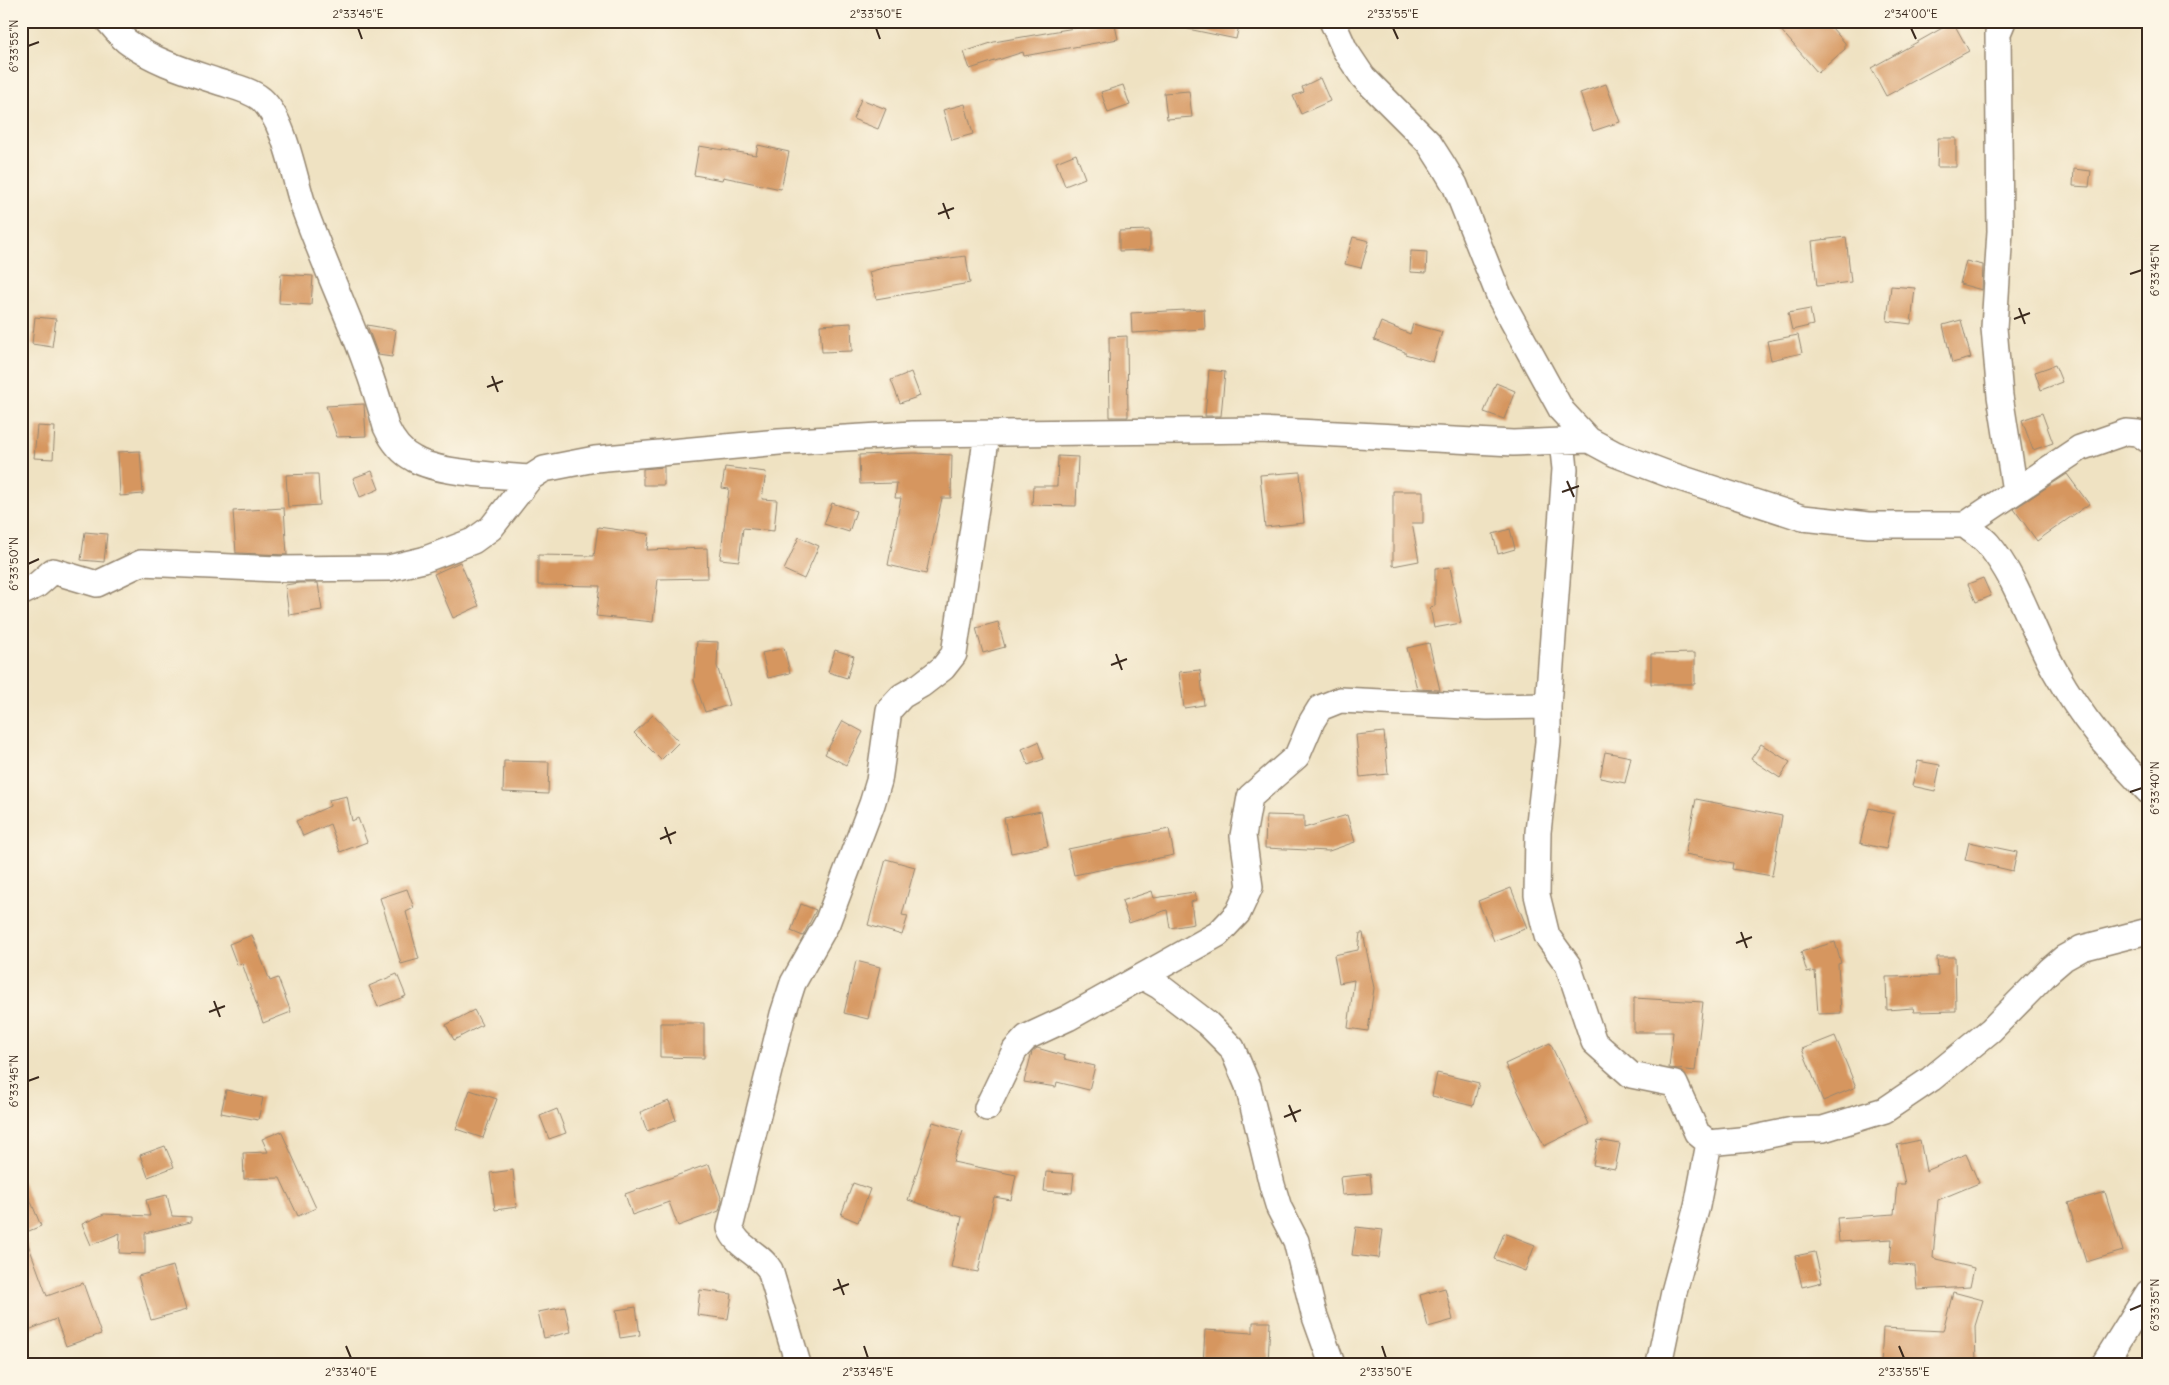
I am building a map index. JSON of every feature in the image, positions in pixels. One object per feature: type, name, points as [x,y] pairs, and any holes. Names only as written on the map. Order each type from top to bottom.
[{"type":"street","points":[[108,21],[128,42],[149,56],[175,67],[247,91],[260,98],[270,108],[305,211],[346,313],[386,427],[392,440],[402,452],[414,460],[430,465],[471,473],[530,478]]},
{"type":"street","points":[[1332,21],[1345,50],[1363,77],[1428,143],[1455,185],[1504,306],[1562,411],[1589,440],[1616,454],[1668,474],[1803,518],[1869,525],[1965,524],[2088,445],[2126,432],[2138,433],[2148,440]]},
{"type":"street","points":[[2003,21],[1998,33],[1997,138],[2000,231],[1994,328],[2000,396],[2016,490]]},
{"type":"street","points":[[21,593],[37,585],[53,571],[97,584],[141,563],[278,569],[389,568],[423,560],[473,541],[491,528],[530,478],[544,470],[595,459],[788,441],[913,434],[1261,430],[1513,443],[1589,440]]},
{"type":"street","points":[[798,1364],[770,1270],[765,1261],[733,1236],[730,1228],[783,1014],[793,983],[827,923],[872,804],[879,781],[889,710],[902,696],[921,685],[943,668],[954,654],[987,434]]},
{"type":"street","points":[[1562,441],[1565,469],[1548,706],[1548,742],[1538,832],[1537,895],[1547,936],[1568,965],[1594,1042],[1631,1075],[1675,1084],[1697,1133],[1709,1143],[1730,1142],[1793,1130],[1823,1129],[1885,1110],[1931,1079],[1991,1030],[2064,958],[2082,948],[2148,931]]},
{"type":"street","points":[[1965,524],[1987,543],[2007,571],[2054,670],[2077,709],[2108,750],[2148,791]]},
{"type":"street","points":[[987,1108],[1015,1050],[1027,1038],[1068,1018],[1218,934],[1238,913],[1250,887],[1243,836],[1250,797],[1298,756],[1312,721],[1320,708],[1340,700],[1487,707],[1548,706]]},
{"type":"street","points":[[1143,977],[1159,986],[1207,1023],[1232,1048],[1248,1086],[1261,1149],[1279,1208],[1296,1242],[1314,1314],[1332,1364]]},
{"type":"street","points":[[1659,1364],[1674,1292],[1697,1206],[1709,1143]]},
{"type":"street","points":[[2104,1364],[2148,1294]]},
{"type":"building","points":[[1114,21],[1118,39],[1024,56],[1023,52],[970,69],[964,52],[994,42]]},
{"type":"building","points":[[1189,21],[1240,21],[1236,39],[1188,29]]},
{"type":"building","points":[[1773,21],[1826,21],[1845,43],[1845,49],[1818,73]]},
{"type":"building","points":[[1953,22],[1969,51],[1886,96],[1871,68]]},
{"type":"building","points":[[1320,78],[1330,101],[1301,114],[1293,96],[1304,92],[1302,87]]},
{"type":"building","points":[[1606,84],[1620,122],[1593,131],[1580,93]]},
{"type":"building","points":[[1123,85],[1130,105],[1108,113],[1101,92]]},
{"type":"building","points":[[1189,91],[1192,117],[1167,119],[1164,93]]},
{"type":"building","points":[[861,99],[886,109],[878,129],[853,119]]},
{"type":"building","points":[[965,104],[973,134],[952,140],[943,110]]},
{"type":"building","points":[[1938,138],[1956,138],[1956,167],[1937,167]]},
{"type":"building","points":[[758,145],[789,152],[781,189],[723,177],[722,180],[694,175],[699,146],[756,155]]},
{"type":"building","points":[[1076,154],[1085,178],[1065,186],[1056,162]]},
{"type":"building","points":[[2074,169],[2091,171],[2089,187],[2073,186]]},
{"type":"building","points":[[1150,230],[1150,250],[1119,251],[1119,231]]},
{"type":"building","points":[[1353,237],[1369,241],[1361,268],[1345,264]]},
{"type":"building","points":[[1846,237],[1851,282],[1817,286],[1812,241]]},
{"type":"building","points":[[1411,251],[1427,252],[1426,273],[1410,272]]},
{"type":"building","points":[[966,256],[970,283],[876,299],[869,272],[893,265]]},
{"type":"building","points":[[1966,261],[1983,265],[1982,290],[1960,284]]},
{"type":"building","points":[[281,274],[313,276],[311,305],[279,303]]},
{"type":"building","points":[[1891,286],[1915,288],[1911,324],[1887,321]]},
{"type":"building","points":[[1204,309],[1205,329],[1132,333],[1131,313]]},
{"type":"building","points":[[1810,309],[1813,325],[1792,330],[1788,313]]},
{"type":"building","points":[[35,317],[56,319],[52,347],[32,344]]},
{"type":"building","points":[[1961,320],[1971,358],[1952,363],[1943,325]]},
{"type":"building","points":[[1381,322],[1410,334],[1413,324],[1442,332],[1433,362],[1405,354],[1405,352],[1374,340]]},
{"type":"building","points":[[851,323],[852,351],[822,352],[820,325]]},
{"type":"building","points":[[367,325],[396,330],[392,357],[378,355]]},
{"type":"building","points":[[1798,335],[1802,353],[1771,360],[1767,341]]},
{"type":"building","points":[[1127,336],[1128,417],[1110,417],[1109,337]]},
{"type":"building","points":[[2055,365],[2062,382],[2041,390],[2035,372]]},
{"type":"building","points":[[1209,370],[1225,372],[1221,416],[1205,416]]},
{"type":"building","points":[[911,372],[920,396],[900,403],[891,380]]},
{"type":"building","points":[[1496,383],[1515,391],[1504,419],[1484,412]]},
{"type":"building","points":[[364,404],[366,436],[337,437],[326,406]]},
{"type":"building","points":[[2042,413],[2053,443],[2033,450],[2022,420]]},
{"type":"building","points":[[37,426],[55,427],[53,459],[34,458]]},
{"type":"building","points":[[140,451],[143,494],[120,496],[118,452]]},
{"type":"building","points":[[915,453],[952,455],[951,498],[942,498],[926,574],[888,565],[901,498],[895,498],[897,483],[860,484],[859,455]]},
{"type":"building","points":[[1058,456],[1078,457],[1076,506],[1032,505],[1033,486],[1057,486]]},
{"type":"building","points":[[664,467],[664,485],[643,485],[643,469]]},
{"type":"building","points":[[725,467],[766,472],[762,499],[777,500],[774,531],[743,528],[739,561],[720,559],[729,489],[722,488]]},
{"type":"building","points":[[372,471],[379,489],[360,497],[353,478]]},
{"type":"building","points":[[1300,472],[1304,523],[1265,527],[1260,475]]},
{"type":"building","points":[[318,474],[320,505],[288,507],[286,475]]},
{"type":"building","points":[[2067,474],[2089,504],[2037,541],[2014,509]]},
{"type":"building","points":[[1393,491],[1423,491],[1423,523],[1412,523],[1419,561],[1393,566]]},
{"type":"building","points":[[832,503],[856,511],[849,532],[824,524]]},
{"type":"building","points":[[284,508],[287,555],[236,553],[233,511]]},
{"type":"building","points":[[598,527],[649,534],[647,550],[707,548],[708,578],[658,579],[653,622],[596,616],[600,586],[538,585],[538,555],[594,556]]},
{"type":"building","points":[[1510,529],[1515,549],[1498,554],[1493,534]]},
{"type":"building","points":[[85,532],[107,534],[104,562],[81,560]]},
{"type":"building","points":[[799,537],[819,546],[804,579],[784,570]]},
{"type":"building","points":[[460,562],[479,606],[453,618],[434,574]]},
{"type":"building","points":[[1450,567],[1461,623],[1434,628],[1430,607],[1435,606],[1435,568]]},
{"type":"building","points":[[1983,578],[1991,596],[1976,602],[1968,584]]},
{"type":"building","points":[[318,583],[322,610],[289,615],[285,585]]},
{"type":"building","points":[[998,622],[1005,647],[983,653],[976,628]]},
{"type":"building","points":[[697,641],[718,642],[717,666],[729,705],[705,712],[694,680]]},
{"type":"building","points":[[1429,643],[1440,690],[1417,689],[1407,648]]},
{"type":"building","points":[[784,648],[790,673],[768,678],[762,653]]},
{"type":"building","points":[[835,650],[854,656],[847,678],[828,672]]},
{"type":"building","points":[[1695,653],[1695,684],[1651,684],[1651,654]]},
{"type":"building","points":[[1200,670],[1204,705],[1184,708],[1179,672]]},
{"type":"building","points":[[653,715],[679,742],[661,760],[634,733]]},
{"type":"building","points":[[843,721],[863,732],[846,765],[825,754]]},
{"type":"building","points":[[1384,732],[1388,774],[1360,777],[1356,735]]},
{"type":"building","points":[[1038,742],[1044,759],[1028,765],[1022,749]]},
{"type":"building","points":[[1761,744],[1790,762],[1780,778],[1751,759]]},
{"type":"building","points":[[1605,752],[1631,757],[1625,783],[1600,778]]},
{"type":"building","points":[[504,761],[549,762],[548,794],[503,792]]},
{"type":"building","points":[[1918,761],[1940,765],[1935,791],[1912,786]]},
{"type":"building","points":[[347,796],[352,821],[358,818],[367,842],[340,852],[330,824],[303,836],[296,821],[330,806],[329,800]]},
{"type":"building","points":[[1696,799],[1782,816],[1772,876],[1732,869],[1733,863],[1685,854]]},
{"type":"building","points":[[1869,808],[1894,814],[1886,849],[1860,843]]},
{"type":"building","points":[[1041,811],[1048,846],[1011,853],[1004,818]]},
{"type":"building","points":[[1266,815],[1304,816],[1304,828],[1347,815],[1355,842],[1329,851],[1265,848]]},
{"type":"building","points":[[1169,829],[1174,855],[1074,875],[1068,849]]},
{"type":"building","points":[[1969,842],[2017,852],[2013,871],[1965,860]]},
{"type":"building","points":[[886,859],[915,867],[902,915],[908,916],[902,935],[868,925]]},
{"type":"building","points":[[1511,888],[1527,928],[1494,941],[1478,901]]},
{"type":"building","points":[[407,889],[414,908],[406,912],[419,959],[401,964],[380,898]]},
{"type":"building","points":[[1152,891],[1154,898],[1194,892],[1196,900],[1191,902],[1194,924],[1170,928],[1167,910],[1129,923],[1122,901]]},
{"type":"building","points":[[801,904],[816,910],[803,936],[791,931]]},
{"type":"building","points":[[1360,933],[1363,933],[1374,988],[1368,1031],[1348,1028],[1354,980],[1339,983],[1334,955],[1358,950]]},
{"type":"building","points":[[252,935],[270,981],[278,978],[291,1012],[263,1023],[242,963],[237,965],[229,944]]},
{"type":"building","points":[[1835,942],[1841,963],[1838,964],[1841,1013],[1818,1014],[1815,971],[1807,973],[1801,952]]},
{"type":"building","points":[[1937,957],[1955,957],[1956,1011],[1914,1012],[1913,1008],[1887,1010],[1886,977],[1938,976]]},
{"type":"building","points":[[856,961],[880,967],[868,1019],[844,1013]]},
{"type":"building","points":[[397,974],[406,996],[378,1007],[369,986]]},
{"type":"building","points":[[1634,998],[1703,1002],[1695,1071],[1669,1068],[1673,1032],[1634,1032]]},
{"type":"building","points":[[474,1010],[482,1025],[454,1040],[446,1025]]},
{"type":"building","points":[[660,1023],[704,1023],[704,1058],[660,1057]]},
{"type":"building","points":[[1835,1036],[1856,1087],[1823,1101],[1802,1049]]},
{"type":"building","points":[[1550,1043],[1589,1124],[1544,1146],[1505,1064]]},
{"type":"building","points":[[1037,1048],[1065,1056],[1064,1059],[1095,1066],[1089,1090],[1057,1082],[1056,1087],[1024,1082],[1032,1052]]},
{"type":"building","points":[[1437,1073],[1479,1083],[1473,1106],[1432,1096]]},
{"type":"building","points":[[226,1090],[263,1098],[258,1120],[221,1113]]},
{"type":"building","points":[[470,1090],[497,1099],[483,1138],[456,1129]]},
{"type":"building","points":[[669,1101],[676,1120],[647,1131],[640,1112]]},
{"type":"building","points":[[557,1109],[566,1133],[549,1139],[540,1116]]},
{"type":"building","points":[[933,1122],[963,1131],[953,1162],[1016,1175],[1011,1200],[994,1197],[978,1272],[951,1267],[962,1217],[908,1200]]},
{"type":"building","points":[[281,1131],[316,1208],[298,1216],[280,1178],[244,1179],[243,1153],[268,1152],[262,1139]]},
{"type":"building","points":[[1598,1140],[1620,1144],[1615,1169],[1593,1165]]},
{"type":"building","points":[[1920,1140],[1926,1171],[1966,1154],[1979,1183],[1938,1200],[1933,1258],[1974,1268],[1970,1287],[1917,1290],[1915,1266],[1890,1264],[1892,1239],[1839,1242],[1837,1218],[1894,1214],[1897,1184],[1905,1184],[1897,1145]]},
{"type":"building","points":[[165,1146],[174,1167],[148,1177],[140,1155]]},
{"type":"building","points":[[709,1164],[722,1200],[719,1211],[678,1226],[669,1202],[632,1215],[625,1194]]},
{"type":"building","points":[[513,1170],[517,1207],[495,1210],[490,1173]]},
{"type":"building","points":[[1046,1172],[1074,1174],[1072,1193],[1044,1191]]},
{"type":"building","points":[[1370,1174],[1372,1193],[1342,1195],[1340,1177]]},
{"type":"building","points":[[22,1180],[41,1226],[24,1233],[47,1296],[83,1283],[101,1334],[66,1346],[56,1319],[21,1333]]},
{"type":"building","points":[[853,1183],[870,1189],[858,1222],[841,1215]]},
{"type":"building","points":[[2105,1192],[2123,1251],[2086,1262],[2068,1203]]},
{"type":"building","points":[[167,1195],[172,1216],[191,1217],[191,1222],[145,1233],[145,1254],[119,1253],[120,1233],[91,1245],[82,1224],[104,1214],[150,1216],[146,1200]]},
{"type":"building","points":[[1356,1227],[1383,1230],[1379,1258],[1352,1255]]},
{"type":"building","points":[[1504,1233],[1535,1245],[1525,1271],[1494,1259]]},
{"type":"building","points":[[1815,1252],[1822,1282],[1802,1287],[1795,1256]]},
{"type":"building","points":[[173,1266],[186,1310],[151,1320],[138,1276]]},
{"type":"building","points":[[1445,1288],[1453,1320],[1428,1327],[1420,1295]]},
{"type":"building","points":[[700,1290],[732,1294],[728,1319],[697,1315]]},
{"type":"building","points":[[1953,1292],[1983,1300],[1975,1326],[1976,1364],[1881,1364],[1883,1328],[1943,1331]]},
{"type":"building","points":[[565,1307],[571,1332],[544,1338],[538,1312]]},
{"type":"building","points":[[636,1307],[640,1335],[620,1338],[616,1310]]},
{"type":"building","points":[[1253,1322],[1270,1322],[1268,1364],[1203,1364],[1205,1330],[1253,1333]]}]
